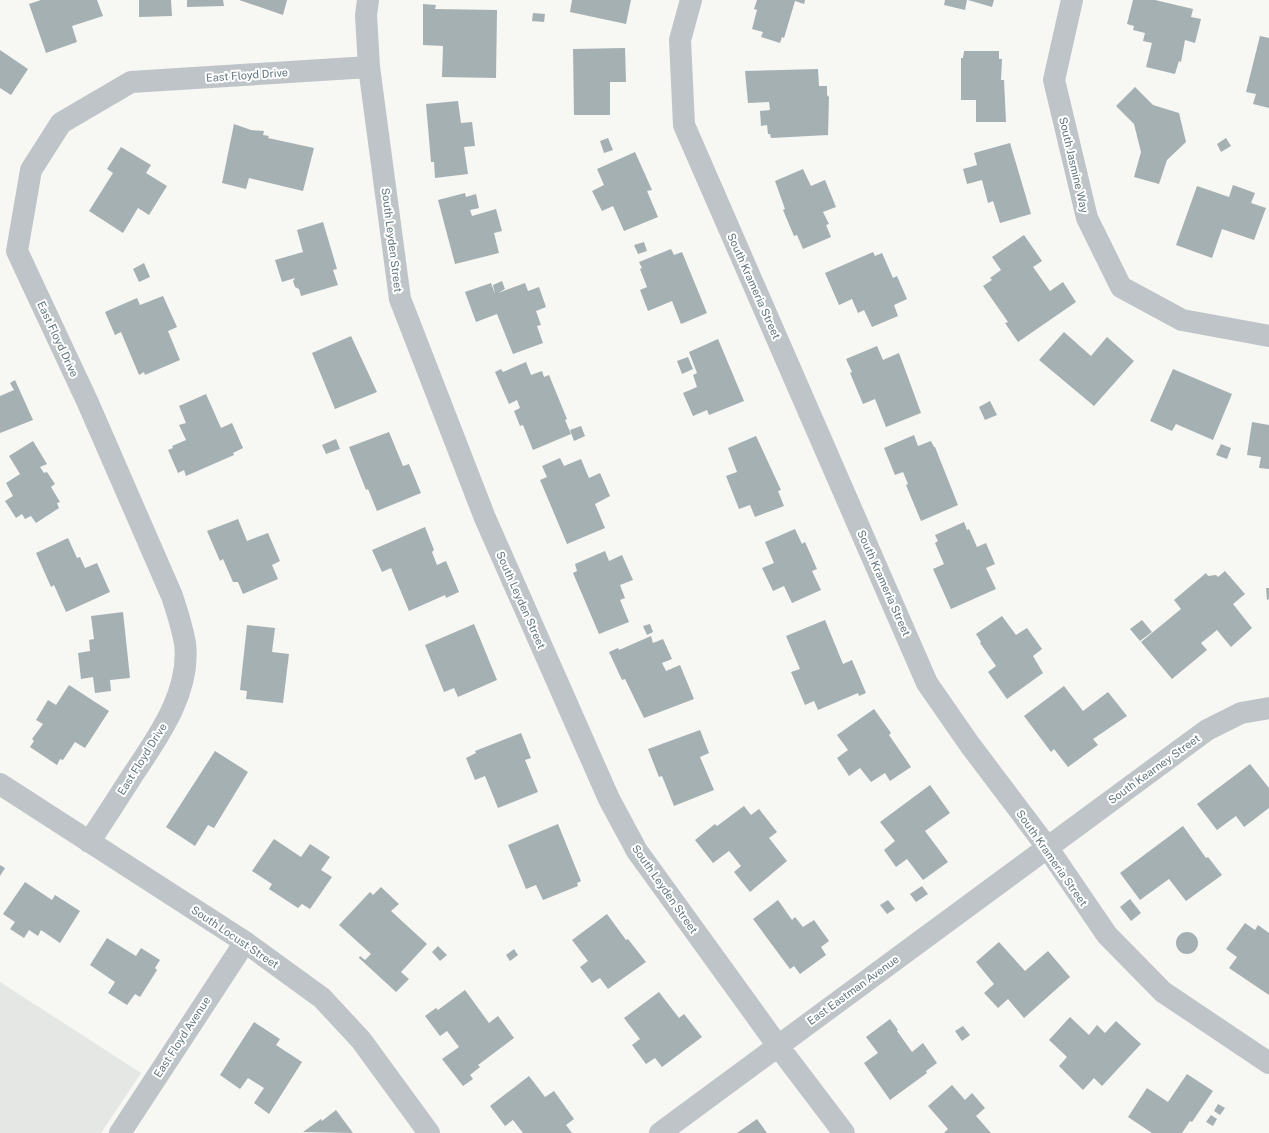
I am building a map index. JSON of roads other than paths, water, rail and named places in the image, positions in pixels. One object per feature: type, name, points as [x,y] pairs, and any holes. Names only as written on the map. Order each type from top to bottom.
[{"type":"street","name":"South Leyden Street","points":[[368,0],[366,15],[369,67],[400,299],[485,518],[609,799],[637,851],[778,1046],[844,1133]]},
{"type":"street","name":"South Krameria Street","points":[[691,0],[680,40],[684,125],[927,683],[970,745],[1047,848],[1107,936],[1163,992],[1269,1063]]},
{"type":"street","name":"South Jasmine Way","points":[[1072,0],[1054,80],[1087,218],[1121,287],[1182,320],[1269,336]]},
{"type":"street","name":"East Floyd Drive","points":[[89,842],[160,735],[176,700],[183,672],[185,644],[172,596],[88,403],[17,251],[30,170],[61,123],[130,82],[369,67]]},
{"type":"street","name":"South Kearney Street","points":[[1047,848],[1207,730],[1241,713],[1269,708]]},
{"type":"street","name":"South Locust Street","points":[[0,784],[245,942],[292,975],[336,1011],[361,1040],[429,1133]]},
{"type":"street","name":"East Eastman Avenue","points":[[660,1133],[1047,848]]},
{"type":"street","name":"East Floyd Avenue","points":[[120,1133],[245,942]]}]
